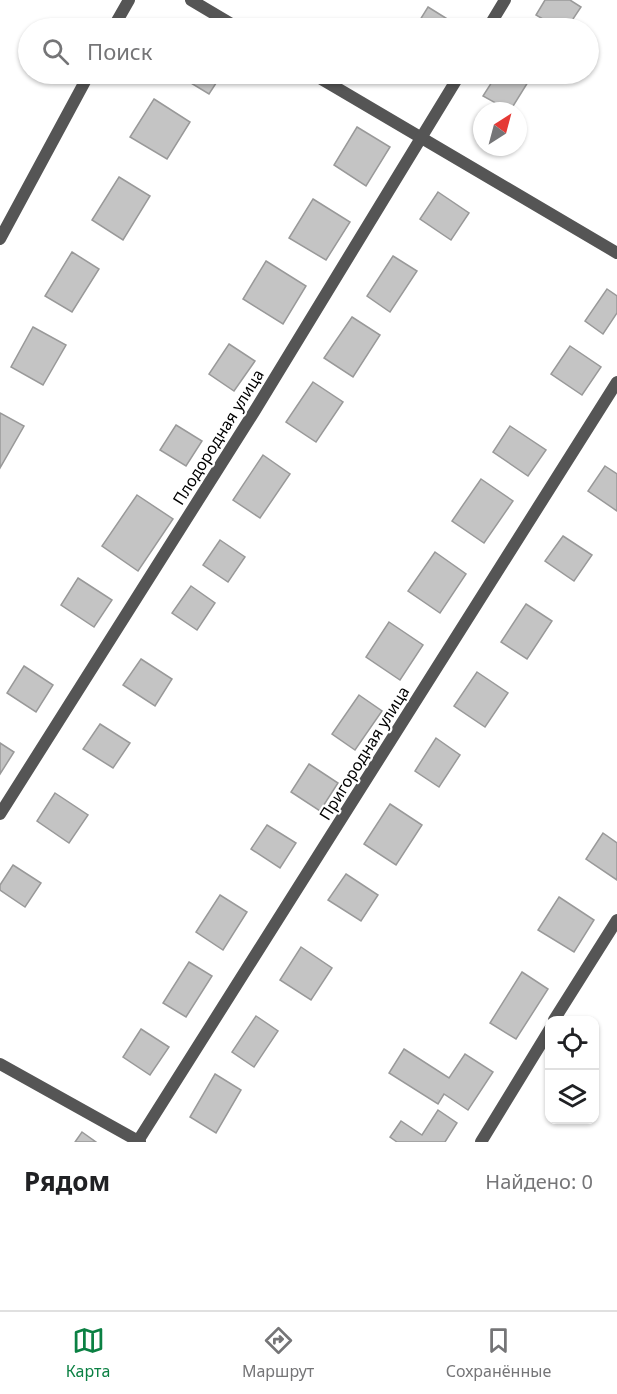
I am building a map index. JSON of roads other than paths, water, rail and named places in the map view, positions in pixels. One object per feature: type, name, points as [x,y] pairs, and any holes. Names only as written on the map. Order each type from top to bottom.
[{"type":"street","points":[[119,18],[129,0]]},
{"type":"street","points":[[192,0],[222,18]]},
{"type":"street","points":[[494,18],[505,0]]},
{"type":"street","points":[[0,239],[84,84]]},
{"type":"street","points":[[329,84],[617,253]]},
{"type":"street","name":"Плодородная улица","points":[[0,814],[254,412],[454,84]]},
{"type":"street","name":"Пригородная улица","points":[[139,1142],[617,382]]},
{"type":"street","points":[[557,1016],[617,920]]},
{"type":"street","points":[[480,1142],[545,1036]]},
{"type":"street","points":[[0,1064],[139,1142]]}]
